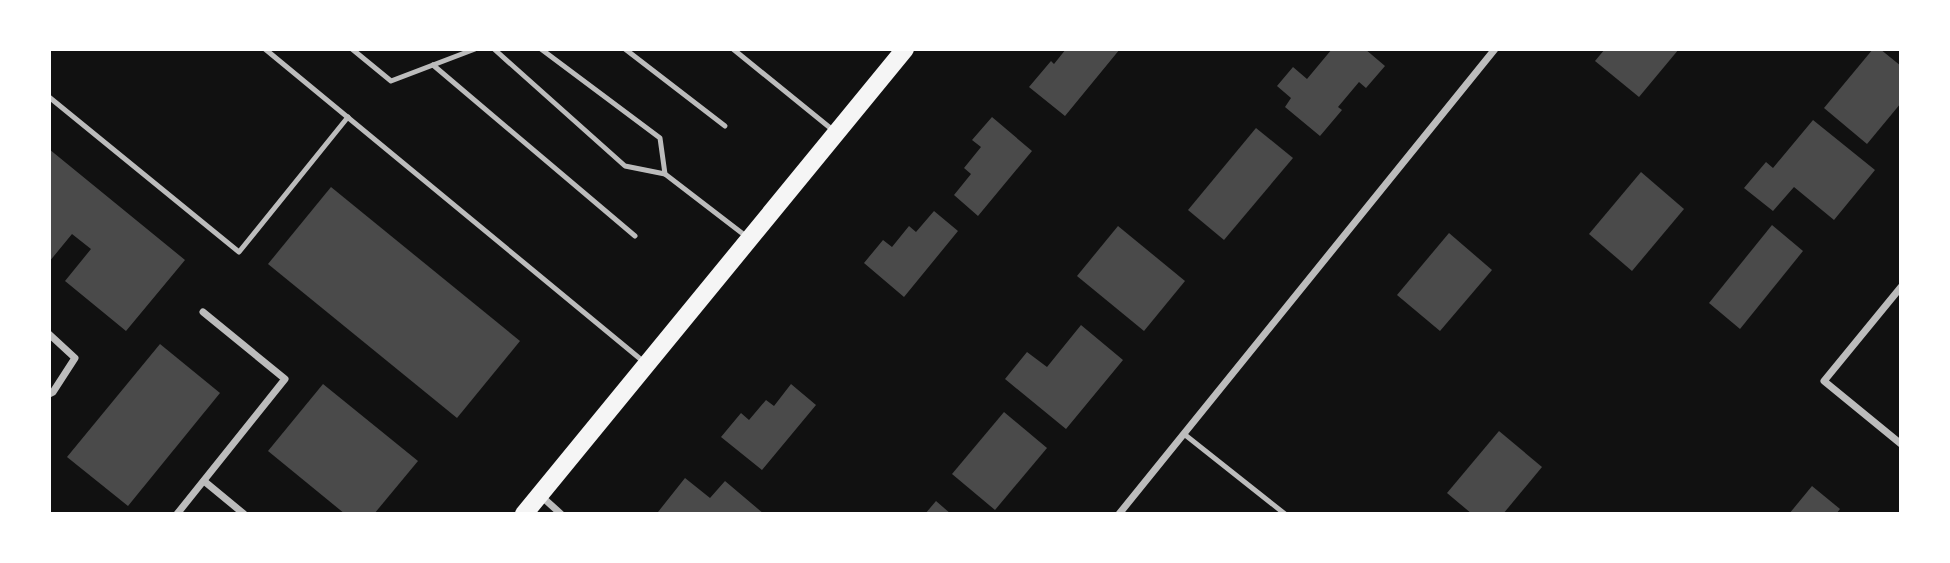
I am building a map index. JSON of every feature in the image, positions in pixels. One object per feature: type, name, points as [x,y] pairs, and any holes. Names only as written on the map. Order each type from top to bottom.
[{"type":"main road","points":[[524,514],[905,49]]},
{"type":"street","points":[[1119,514],[1495,49]]},
{"type":"street","points":[[1901,287],[1824,381],[1901,444]]},
{"type":"street","points":[[177,514],[285,379],[203,312]]},
{"type":"street","points":[[49,334],[75,358],[49,394]]},
{"type":"street","points":[[204,481],[244,514]]},
{"type":"street","points":[[540,495],[561,514]]},
{"type":"lane","points":[[265,49],[647,364]]},
{"type":"lane","points":[[352,49],[391,81],[475,49]]},
{"type":"lane","points":[[494,49],[625,166],[665,174],[750,239]]},
{"type":"lane","points":[[541,49],[660,138],[665,174]]},
{"type":"lane","points":[[625,49],[725,126]]},
{"type":"lane","points":[[733,49],[836,133]]},
{"type":"lane","points":[[433,65],[635,236]]},
{"type":"lane","points":[[49,97],[239,252],[348,117]]},
{"type":"lane","points":[[1184,434],[1285,514]]},
{"type":"building","points":[[1066,49],[1120,49],[1065,116],[1029,87],[1051,61],[1054,64]]},
{"type":"building","points":[[1332,49],[1365,49],[1385,66],[1366,88],[1359,82],[1338,107],[1342,110],[1320,136],[1285,107],[1291,98],[1277,86],[1293,67],[1307,79]]},
{"type":"building","points":[[1605,49],[1679,49],[1639,97],[1595,61]]},
{"type":"building","points":[[1873,49],[1880,49],[1901,66],[1901,103],[1867,144],[1824,108]]},
{"type":"building","points":[[992,117],[1032,151],[978,216],[954,195],[971,174],[964,168],[981,147],[972,140]]},
{"type":"building","points":[[1813,120],[1875,170],[1834,220],[1794,187],[1773,211],[1744,188],[1766,162],[1773,168]]},
{"type":"building","points":[[1256,128],[1293,158],[1224,240],[1188,210]]},
{"type":"building","points":[[49,149],[185,260],[126,331],[65,281],[91,249],[72,234],[49,262]]},
{"type":"building","points":[[1641,172],[1684,209],[1632,271],[1589,234]]},
{"type":"building","points":[[331,187],[520,341],[457,418],[268,264]]},
{"type":"building","points":[[934,211],[958,231],[904,297],[864,263],[883,240],[892,247],[909,226],[916,232]]},
{"type":"building","points":[[1772,225],[1803,251],[1740,329],[1709,303]]},
{"type":"building","points":[[1118,226],[1185,281],[1144,331],[1077,276]]},
{"type":"building","points":[[1449,233],[1492,270],[1440,331],[1397,295]]},
{"type":"building","points":[[1081,325],[1123,360],[1066,429],[1005,379],[1027,352],[1047,367]]},
{"type":"building","points":[[160,344],[220,393],[128,506],[67,457]]},
{"type":"building","points":[[323,384],[418,461],[374,514],[345,514],[268,451]]},
{"type":"building","points":[[791,384],[816,405],[762,470],[721,437],[741,413],[749,420],[766,400],[774,406]]},
{"type":"building","points":[[1004,412],[1047,448],[995,510],[952,474]]},
{"type":"building","points":[[1499,431],[1542,467],[1503,514],[1472,514],[1447,493]]},
{"type":"building","points":[[685,478],[710,498],[725,481],[764,514],[658,512]]},
{"type":"building","points":[[1812,486],[1840,509],[1836,514],[1789,514]]},
{"type":"building","points":[[936,501],[951,514],[925,514]]}]
